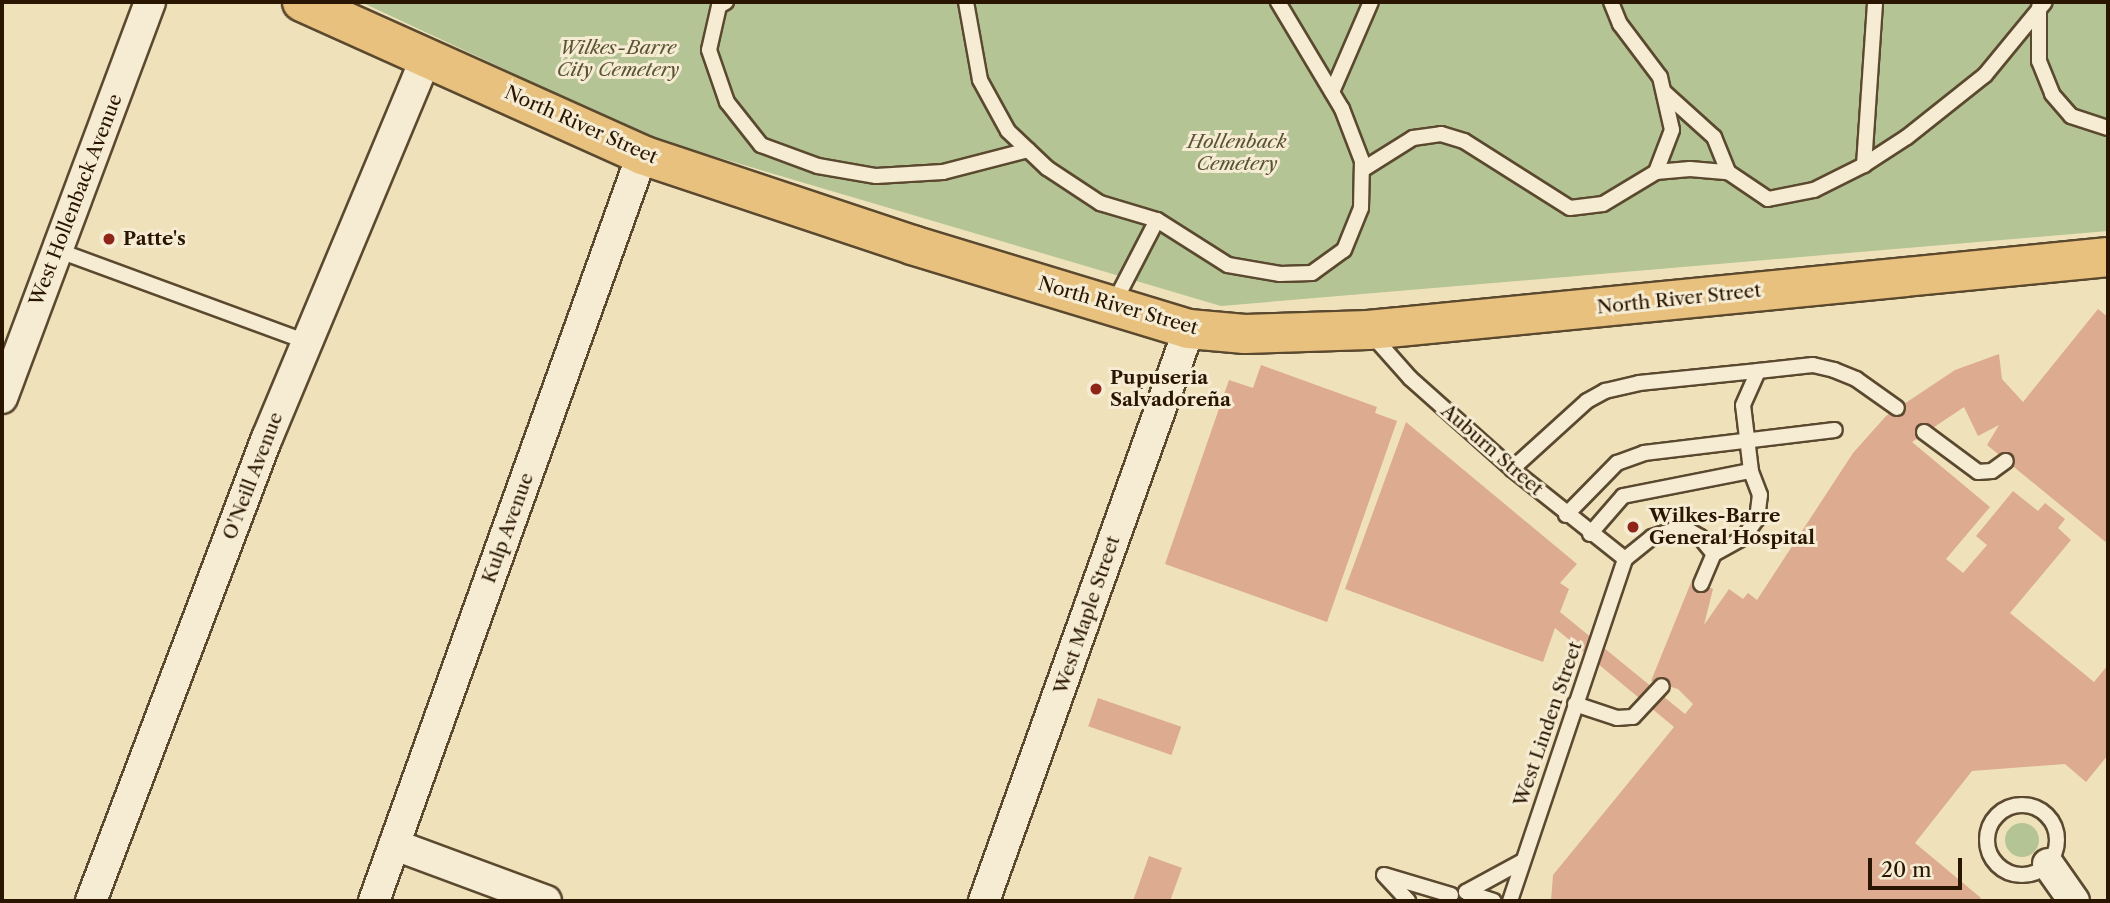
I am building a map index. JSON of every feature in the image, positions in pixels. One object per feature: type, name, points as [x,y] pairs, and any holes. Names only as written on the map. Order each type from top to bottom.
[{"type":"main road","name":"North River Street","points":[[302,2],[642,155],[1189,329],[1245,334],[1367,330],[2108,257]]},
{"type":"street","name":"West Hollenback Avenue","points":[[2,398],[150,2]]},
{"type":"street","name":"O'Neill Avenue","points":[[91,901],[307,342],[427,56]]},
{"type":"street","name":"Kulp Avenue","points":[[374,901],[642,155]]},
{"type":"street","name":"West Maple Street","points":[[984,901],[1189,329]]},
{"type":"street","points":[[395,845],[546,901]]},
{"type":"street","points":[[2048,864],[2074,901]]},
{"type":"lane","points":[[726,2],[719,6],[709,50],[727,102],[761,145],[818,166],[876,176],[943,172],[1028,150]]},
{"type":"lane","points":[[966,2],[979,80],[1008,131],[1028,150],[1100,203],[1157,220],[1228,265],[1280,274],[1312,273],[1344,250],[1361,208],[1362,161],[1332,92],[1278,2]]},
{"type":"lane","points":[[1332,92],[1370,2]]},
{"type":"lane","points":[[1611,2],[1620,24],[1660,77],[1664,92],[1672,130],[1656,172]]},
{"type":"lane","points":[[1864,165],[1875,2]]},
{"type":"lane","points":[[1362,170],[1413,138],[1441,134],[1464,141],[1570,208],[1603,204],[1656,172],[1728,172],[1769,199],[1814,190],[1864,165],[1984,75],[2041,5]]},
{"type":"lane","points":[[2041,5],[2039,61],[2052,94],[2071,116],[2108,128]]},
{"type":"lane","points":[[1664,92],[1714,137],[1728,172]]},
{"type":"lane","points":[[1112,306],[1157,220]]},
{"type":"lane","points":[[57,250],[307,342]]},
{"type":"lane","name":"Auburn Street","points":[[1367,330],[1410,378],[1512,469],[1566,515],[1625,559]]},
{"type":"lane","points":[[1512,469],[1587,401],[1605,391],[1639,383],[1813,365],[1856,379],[1897,408]]},
{"type":"lane","points":[[1700,584],[1714,554],[1743,538],[1757,519],[1760,495],[1751,471],[1743,405],[1758,371]]},
{"type":"lane","points":[[1566,515],[1617,463],[1644,453],[1835,430]]},
{"type":"lane","points":[[1924,432],[1978,472],[1992,471],[2006,461]]},
{"type":"lane","points":[[1590,534],[1623,496],[1751,471]]},
{"type":"lane","points":[[1625,559],[1652,537],[1683,527],[1700,537],[1714,554]]},
{"type":"lane","name":"West Linden Street","points":[[1510,901],[1625,559]]},
{"type":"lane","points":[[1575,704],[1617,718],[1633,718],[1662,686]]},
{"type":"lane","points":[[2021,804],[2050,817],[2058,839],[2048,864],[2035,873],[2019,875],[1992,859],[1987,844],[1989,828],[1997,814],[2021,804]]},
{"type":"lane","points":[[1408,901],[1384,875],[1446,898],[1466,892],[1521,862]]},
{"type":"lane","points":[[1466,892],[1494,901]]},
{"type":"green space","name":"Hollenback Cemetery","points":[[361,2],[2108,2],[2108,231],[1221,306],[649,137]]},
{"type":"green space","points":[[2022,823],[2034,828],[2039,840],[2034,852],[2022,857],[2010,852],[2005,840],[2010,828]]},
{"type":"building","points":[[2098,309],[2108,317],[2108,544],[1987,445],[1999,425],[1978,436],[1964,407],[1912,442],[1990,507],[1946,559],[1963,573],[1987,545],[1976,536],[2013,491],[2038,511],[2045,503],[2065,519],[2058,528],[2071,540],[2010,613],[2094,682],[2108,665],[2108,755],[2086,782],[2065,764],[1972,771],[1915,843],[1981,898],[1979,901],[1551,901],[1553,875],[1674,727],[1555,628],[1543,662],[1345,589],[1406,422],[1577,564],[1560,583],[1569,589],[1560,612],[1685,714],[1693,704],[1678,689],[1651,681],[1692,580],[1713,589],[1704,625],[1729,589],[1743,599],[1748,593],[1757,600],[1853,453],[1886,416],[1955,370],[1999,354],[2002,379],[2023,402]]},
{"type":"building","points":[[1261,365],[1377,407],[1375,413],[1397,421],[1327,622],[1165,564],[1229,380],[1253,388]]},
{"type":"building","points":[[1098,698],[1181,727],[1171,755],[1088,726]]},
{"type":"building","points":[[1149,856],[1182,868],[1170,901],[1133,901]]},
{"type":"place","name":"Patte's","points":[[109,239]]},
{"type":"place","name":"Pupuseria Salvadoreña","points":[[1096,389]]},
{"type":"place","name":"Wilkes-Barre General Hospital","points":[[1633,527]]},
{"type":"park label","name":"Wilkes-Barre City Cemetery","points":[[618,59]]}]
